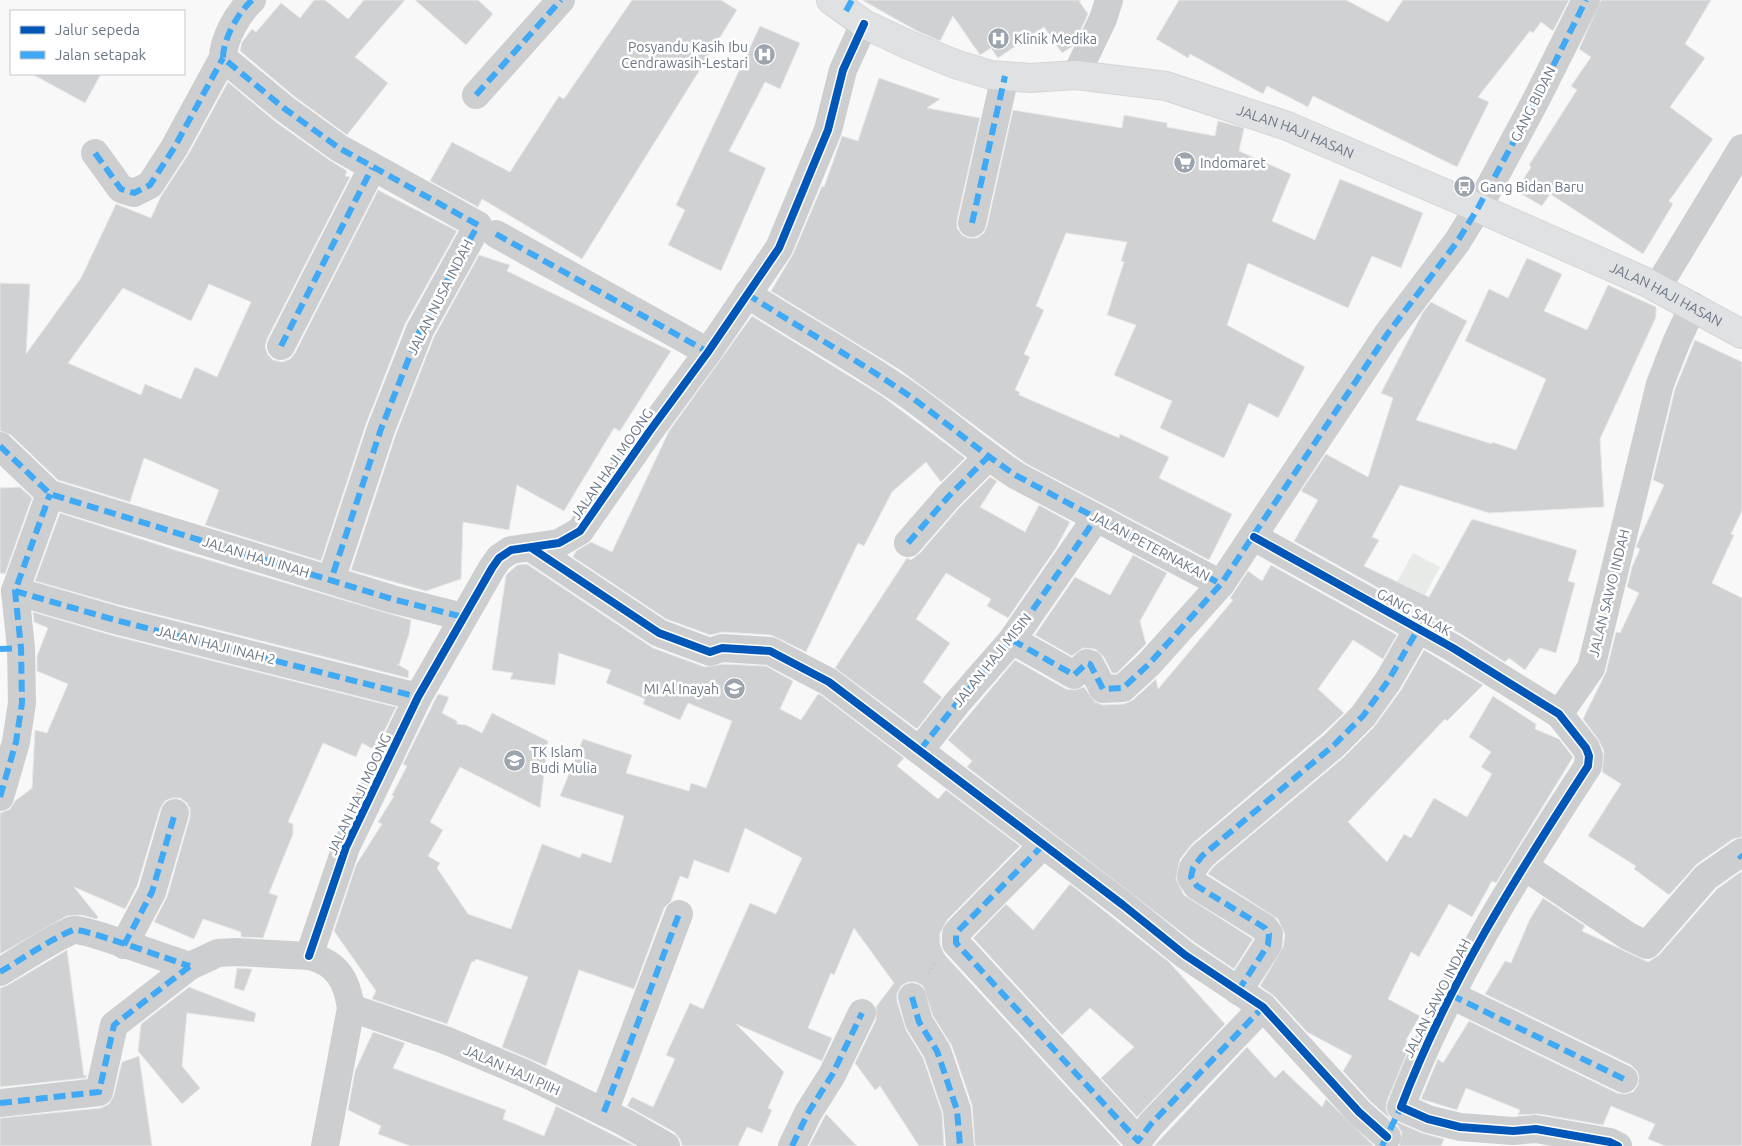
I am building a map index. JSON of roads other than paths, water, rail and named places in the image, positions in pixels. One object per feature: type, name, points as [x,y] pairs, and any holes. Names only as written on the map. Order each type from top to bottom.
[{"type":"street","points":[[95,153],[121,189],[134,193],[150,185],[174,148],[223,58],[223,50],[230,33],[252,0]]},
{"type":"street","points":[[476,95],[561,0]]},
{"type":"street","points":[[1076,75],[1103,19],[1109,0]]},
{"type":"street","name":"GANG BIDAN","points":[[1478,208],[1586,0]]},
{"type":"street","name":"JALAN HAJI HASAN","points":[[848,9],[954,64],[991,75],[1030,78],[1076,75],[1166,86],[1287,126],[1657,288],[1742,334]]},
{"type":"street","name":"JALAN HAJI MOONG","points":[[309,956],[346,847],[418,697],[499,558],[510,550],[533,549],[566,540],[586,525],[779,248],[828,130],[844,70],[848,9]]},
{"type":"street","name":"JALAN NUSA INDAH","points":[[223,58],[285,109],[339,148],[372,168],[478,225],[420,330],[381,429],[331,580]]},
{"type":"street","points":[[972,223],[1005,76]]},
{"type":"street","points":[[1657,288],[1742,148]]},
{"type":"street","points":[[281,346],[372,168]]},
{"type":"street","name":"JALAN PETERNAKAN","points":[[747,294],[909,396],[965,437],[988,457],[1017,476],[1222,584],[1388,333],[1457,242],[1478,208]]},
{"type":"street","points":[[496,234],[708,352]]},
{"type":"street","name":"JALAN SAWO INDAH","points":[[1384,1141],[1401,1107],[1419,1058],[1491,921],[1588,766],[1589,756],[1586,748],[1559,714],[1591,668],[1660,384],[1693,306]]},
{"type":"street","points":[[0,446],[50,494],[15,591],[11,648],[22,703],[16,742],[0,797]]},
{"type":"street","points":[[908,543],[948,497],[988,457]]},
{"type":"street","name":"JALAN HAJI INAH","points":[[50,494],[331,580],[464,618]]},
{"type":"street","name":"JALAN HAJI MISIN","points":[[920,750],[956,703],[1012,640],[1096,518]]},
{"type":"street","name":"GANG SALAK","points":[[1254,537],[1453,648],[1559,714]]},
{"type":"street","points":[[533,549],[659,633],[710,652],[722,648],[770,651],[829,682],[1185,955],[1263,1007],[1384,1141]]},
{"type":"street","points":[[1012,640],[1074,675],[1089,663],[1092,665],[1103,688],[1123,688],[1149,664],[1222,584]]},
{"type":"street","name":"JALAN HAJI INAH 2","points":[[15,591],[115,620],[418,697]]},
{"type":"street","name":"GANG SALAK","points":[[1238,991],[1268,944],[1269,934],[1265,928],[1197,886],[1191,877],[1194,868],[1202,856],[1334,745],[1362,716],[1388,681],[1418,629]]},
{"type":"street","points":[[124,945],[152,892],[175,813]]},
{"type":"street","points":[[1043,845],[960,929],[956,934],[956,943],[1137,1143],[1151,1124],[1263,1007]]},
{"type":"street","points":[[1525,867],[1628,936],[1647,945],[1706,877],[1741,855]]},
{"type":"street","points":[[604,1112],[679,914]]},
{"type":"street","points":[[0,972],[75,929],[92,932],[124,945],[190,966]]},
{"type":"street","points":[[0,1102],[99,1092],[114,1025],[190,966],[218,953],[236,952],[309,956],[320,959],[335,968],[348,990],[351,1008],[325,1146]]},
{"type":"street","points":[[1451,995],[1624,1079]]},
{"type":"street","points":[[912,997],[919,1022],[937,1052],[957,1110],[960,1146]]},
{"type":"street","name":"JALAN HAJI PIIH","points":[[351,1008],[445,1040],[526,1074],[604,1112],[666,1146]]},
{"type":"street","points":[[792,1146],[808,1113],[832,1075],[862,1013]]},
{"type":"street","points":[[1401,1107],[1428,1119],[1460,1127],[1513,1131],[1536,1129],[1610,1142],[1618,1146]]},
{"type":"place","name":"Klinik Medika","points":[[998,39]]},
{"type":"place","name":"Posyandu Kasih Ibu Cendrawasih-Lestari","points":[[764,55]]},
{"type":"place","name":"Indomaret","points":[[1184,163]]},
{"type":"place","name":"Gang Bidan Baru","points":[[1464,187]]},
{"type":"place","name":"MI Al Inayah","points":[[735,689]]},
{"type":"place","name":"TK Islam Budi Mulia","points":[[515,760]]}]
